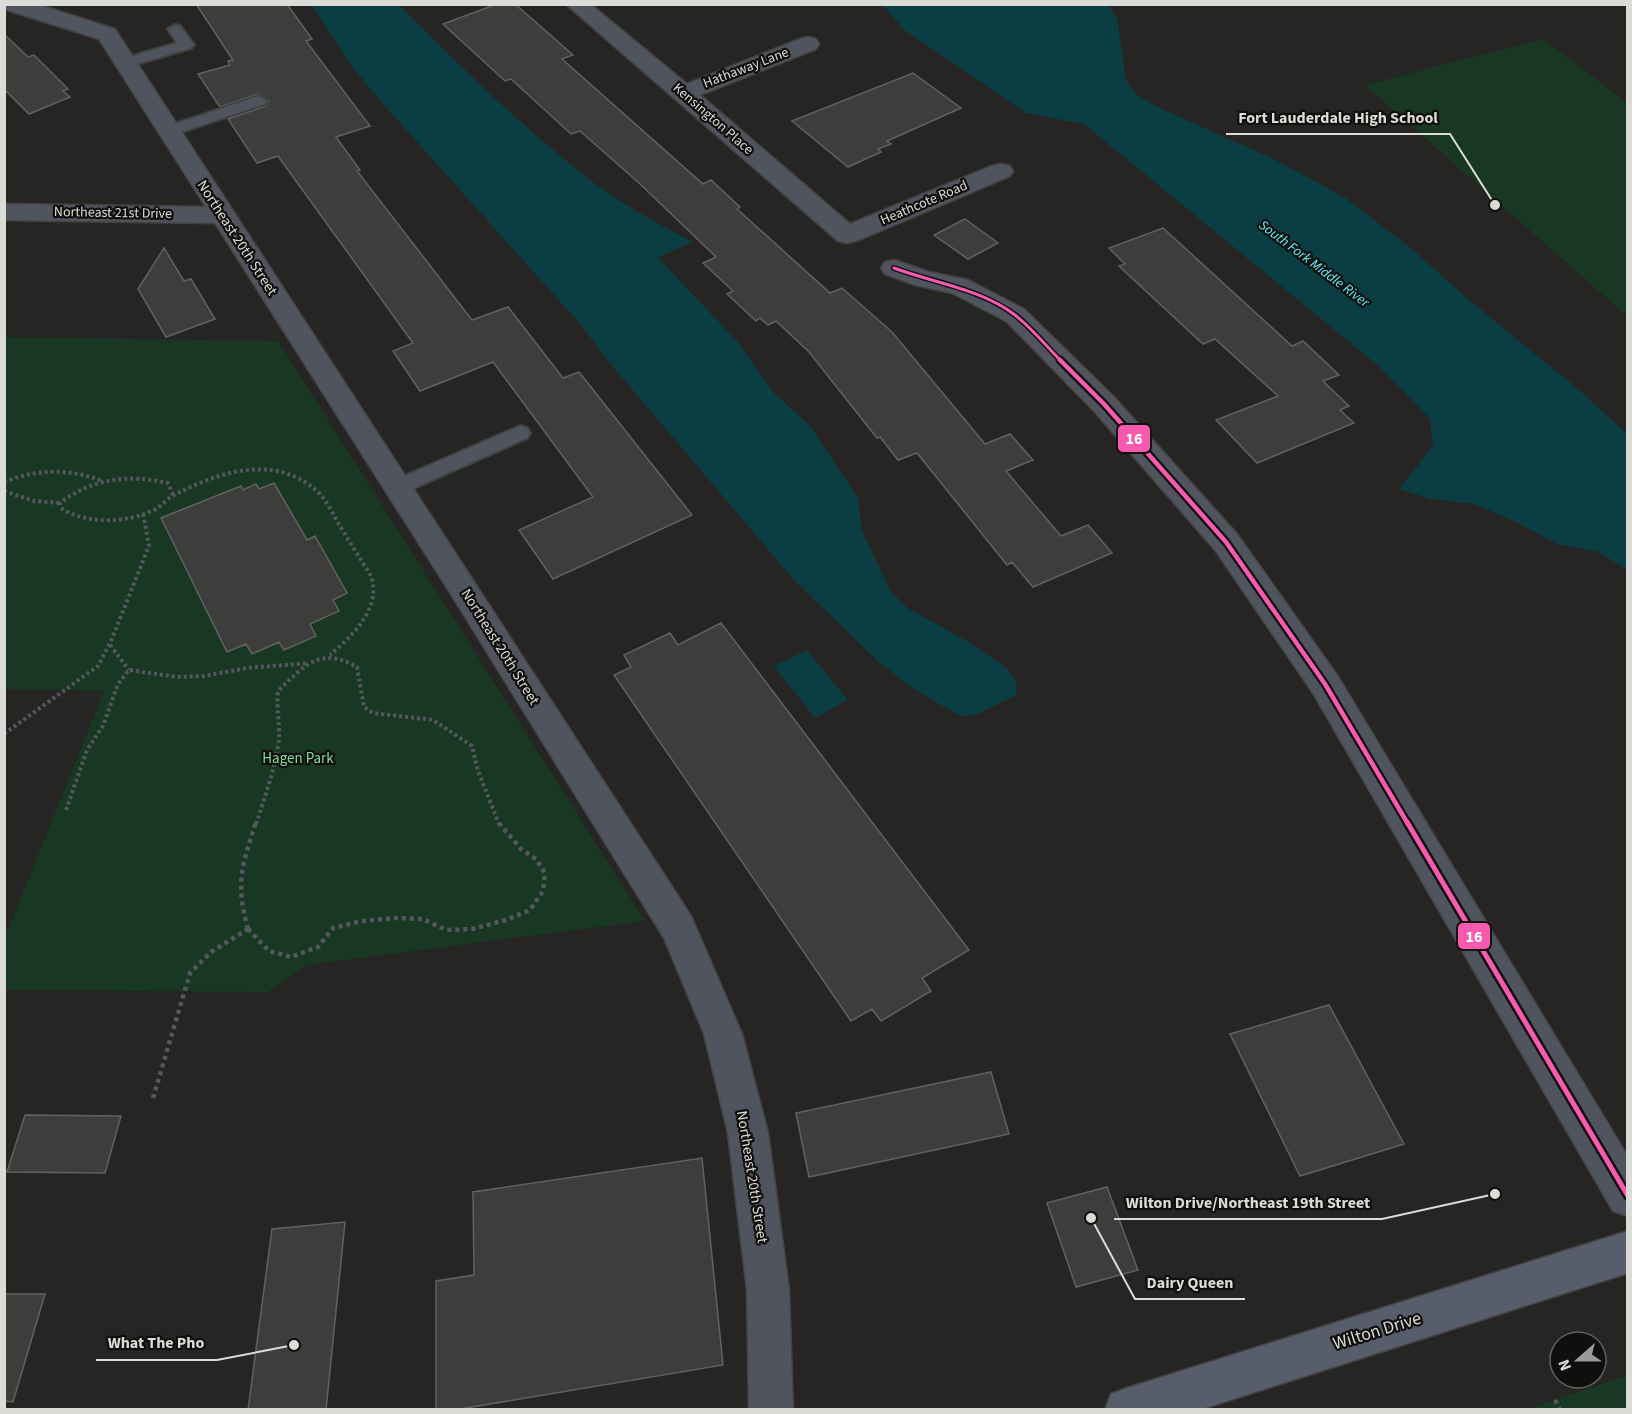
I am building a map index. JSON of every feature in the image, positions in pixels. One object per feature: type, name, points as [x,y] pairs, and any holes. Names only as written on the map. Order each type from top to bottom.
[{"type":"main road","name":"Wilton Drive","points":[[1127,1410],[1628,1252]]},
{"type":"street","name":"Kensington Place","points":[[576,4],[684,93],[847,235]]},
{"type":"street","points":[[4,14],[13,5]]},
{"type":"street","name":"Northeast 20th Street","points":[[13,5],[107,34],[678,928],[723,1034],[748,1133],[768,1290],[771,1410]]},
{"type":"street","name":"Hathaway Lane","points":[[684,93],[808,44]]},
{"type":"street","name":"Heathcote Road","points":[[847,235],[1001,171]]},
{"type":"street","name":"Northeast 21st Drive","points":[[4,212],[222,215]]},
{"type":"street","points":[[894,268],[924,279],[959,286],[1015,315],[1104,404],[1226,542],[1325,684],[1628,1196]]},
{"type":"lane","points":[[125,63],[191,51],[175,29]]},
{"type":"lane","points":[[169,131],[260,101]]},
{"type":"lane","points":[[398,487],[520,433]]},
{"type":"path","points":[[60,503],[61,508],[79,518],[98,519],[142,513],[154,509],[173,495],[239,470],[278,468],[300,476],[320,493],[374,581],[372,601],[364,620],[351,637],[330,656]]},
{"type":"path","points":[[4,482],[16,476],[38,472],[89,474],[103,481]]},
{"type":"path","points":[[4,491],[34,501],[60,503],[72,492],[114,478],[157,480],[168,483],[173,495]]},
{"type":"path","points":[[4,734],[98,666],[110,644],[149,546],[142,513]]},
{"type":"path","points":[[110,644],[129,670],[159,676],[204,676],[247,668],[308,663],[330,656],[343,657],[357,667],[364,707],[373,713],[433,720],[472,746],[478,771],[498,822],[521,849],[536,859],[545,873],[543,891],[530,910],[506,920],[472,929],[446,930],[423,919],[396,918],[362,921],[333,927],[318,947],[291,957],[269,951],[248,929],[242,908],[240,874],[273,769],[279,736],[276,710],[278,691],[308,663]]},
{"type":"path","points":[[66,810],[87,750],[103,726],[109,702],[118,684],[129,670]]},
{"type":"path","points":[[153,1098],[190,973],[211,952],[248,929]]},
{"type":"path","points":[[1555,1400],[1560,1410]]},
{"type":"green space","points":[[1543,39],[1627,103],[1627,316],[1365,85]]},
{"type":"green space","name":"Hagen Park","points":[[5,337],[278,341],[645,921],[307,965],[268,992],[5,990],[5,937],[104,691],[5,689]]},
{"type":"green space","points":[[1627,1375],[1627,1409],[1529,1409],[1584,1390],[1608,1390],[1608,1382]]},
{"type":"water","points":[[312,5],[399,5],[465,70],[556,153],[620,201],[692,242],[658,258],[737,341],[773,392],[810,426],[858,498],[862,531],[891,592],[906,607],[967,641],[1008,669],[1017,684],[1015,696],[976,715],[960,716],[914,689],[880,663],[793,579],[609,362],[581,325],[352,67]]},
{"type":"water","name":"South Fork Middle River","points":[[883,5],[1108,5],[1117,19],[1126,80],[1136,94],[1155,106],[1274,159],[1344,197],[1411,248],[1469,300],[1578,389],[1627,434],[1627,570],[1599,552],[1557,544],[1514,521],[1474,504],[1431,499],[1399,489],[1433,446],[1430,419],[1376,364],[1084,124],[1026,113],[903,29]]},
{"type":"water","points":[[807,650],[848,700],[815,718],[774,666]]},
{"type":"building","points":[[196,4],[287,4],[312,39],[306,41],[370,126],[336,137],[360,170],[357,171],[472,320],[508,307],[563,378],[579,372],[692,515],[553,579],[519,530],[593,497],[493,362],[420,391],[393,351],[413,343],[278,156],[257,163],[228,119],[266,106],[269,101],[258,94],[220,107],[198,74],[230,65],[228,61],[233,60]]},
{"type":"building","points":[[497,4],[515,4],[573,55],[562,59],[703,184],[711,180],[740,207],[737,209],[830,293],[842,288],[892,332],[985,444],[1010,434],[1033,460],[1006,471],[1061,536],[1088,525],[1112,553],[1033,587],[1012,562],[1007,565],[917,453],[898,460],[880,437],[877,438],[809,352],[776,321],[768,325],[760,318],[756,321],[727,294],[733,291],[703,263],[716,257],[639,183],[580,131],[571,134],[511,79],[505,81],[443,24]]},
{"type":"building","points":[[4,34],[28,57],[34,55],[68,89],[63,91],[70,97],[29,114],[4,89]]},
{"type":"building","points":[[913,73],[961,108],[887,141],[891,144],[878,149],[881,152],[848,167],[792,121]]},
{"type":"building","points":[[965,219],[998,243],[968,259],[934,235]]},
{"type":"building","points":[[1163,228],[1292,346],[1303,341],[1339,375],[1323,381],[1349,406],[1340,410],[1354,423],[1257,463],[1216,420],[1278,396],[1215,339],[1203,344],[1119,266],[1125,264],[1109,248]]},
{"type":"building","points":[[164,248],[184,281],[191,279],[215,319],[166,337],[138,289]]},
{"type":"building","points":[[274,483],[307,540],[315,536],[347,593],[333,600],[339,611],[310,624],[316,636],[284,650],[279,642],[252,654],[246,644],[227,652],[161,518],[241,486],[243,490],[256,484],[259,489]]},
{"type":"building","points":[[721,623],[969,950],[922,978],[931,991],[881,1021],[872,1009],[851,1021],[614,675],[631,667],[624,655],[670,633],[678,645]]},
{"type":"building","points":[[1329,1005],[1404,1144],[1300,1176],[1230,1034]]},
{"type":"building","points":[[991,1072],[1009,1134],[809,1177],[796,1113]]},
{"type":"building","points":[[25,1115],[121,1116],[105,1173],[7,1172]]},
{"type":"building","points":[[702,1158],[723,1365],[454,1410],[436,1410],[436,1281],[474,1275],[473,1192]]},
{"type":"building","points":[[1107,1187],[1138,1270],[1076,1287],[1047,1203]]},
{"type":"building","points":[[345,1222],[326,1410],[248,1410],[272,1229]]},
{"type":"building","points":[[4,1294],[45,1294],[13,1402],[4,1401]]},
{"type":"transit line","name":"16","points":[[894,268],[924,279],[959,286],[1015,315],[1104,404],[1226,542],[1325,684],[1628,1196]]},
{"type":"place","name":"Fort Lauderdale High School","points":[[1495,205]]},
{"type":"place","name":"Wilton Drive/Northeast 19th Street","points":[[1495,1194]]},
{"type":"place","name":"Dairy Queen","points":[[1091,1218]]},
{"type":"place","name":"What The Pho","points":[[294,1345]]}]
